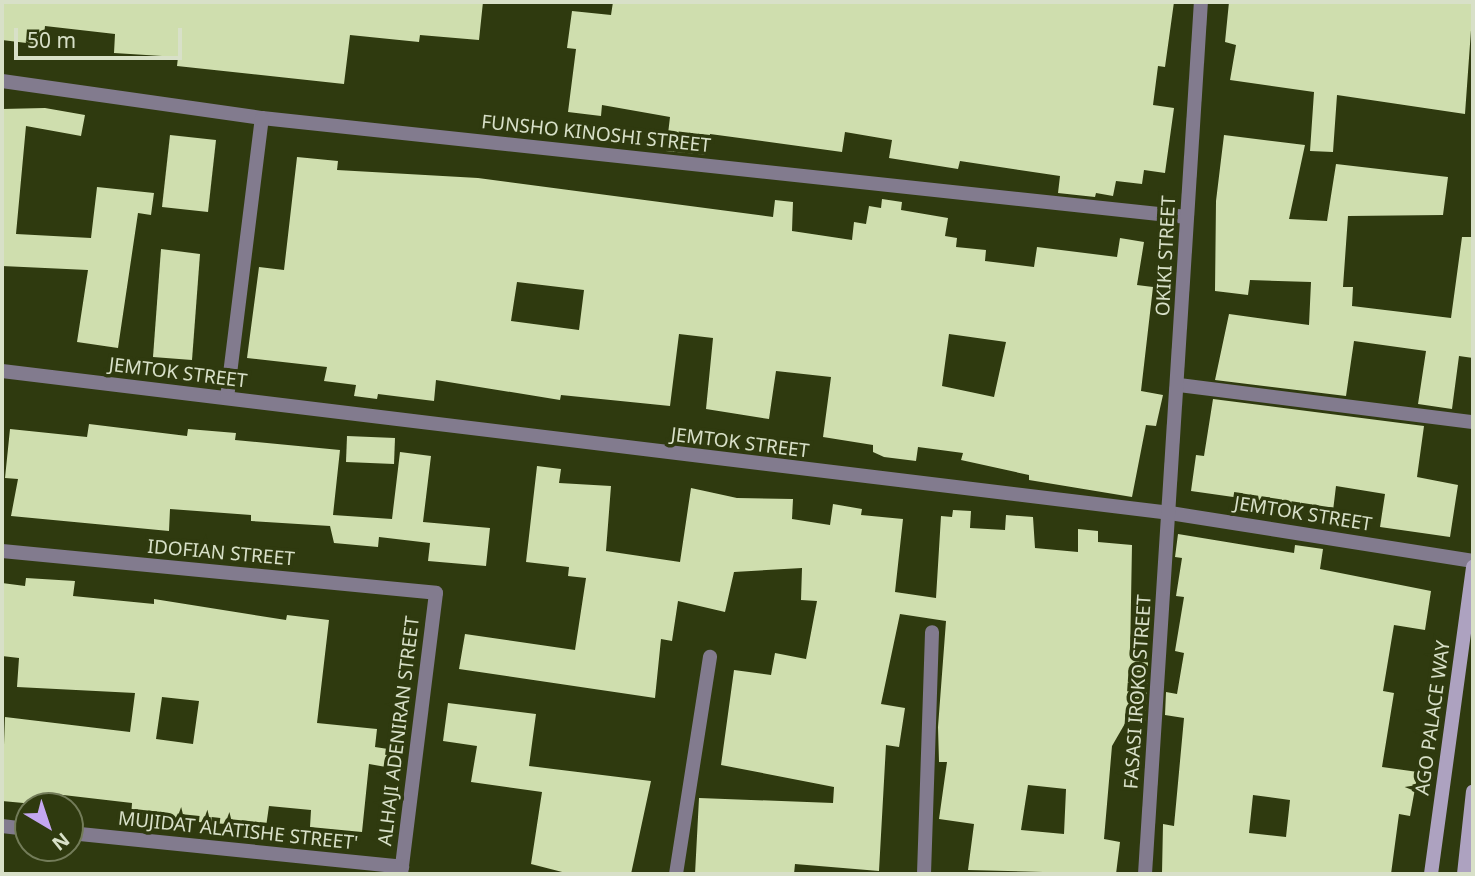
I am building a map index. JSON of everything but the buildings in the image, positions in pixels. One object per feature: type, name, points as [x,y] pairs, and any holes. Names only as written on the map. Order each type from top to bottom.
[{"type":"main road","name":"AGO PALACE WAY","points":[[1431,874],[1473,567]]},
{"type":"main road","points":[[1464,874],[1473,791]]},
{"type":"street","name":"OKIKI STREET","points":[[1170,513],[1200,2]]},
{"type":"street","name":"FUNSHO KINOSHI STREET","points":[[2,81],[262,118],[1186,217]]},
{"type":"street","points":[[227,398],[262,118]]},
{"type":"street","name":"JEMTOK STREET","points":[[2,371],[1170,513],[1473,561]]},
{"type":"street","points":[[1179,385],[1473,422]]},
{"type":"street","name":"FASASI IROKO STREET","points":[[1145,874],[1170,513]]},
{"type":"street","name":"IDOFIAN STREET","points":[[2,551],[436,593]]},
{"type":"street","name":"ALHAJI ADENIRAN STREET","points":[[401,870],[436,593]]},
{"type":"street","points":[[924,874],[932,632]]},
{"type":"street","points":[[676,874],[710,657]]},
{"type":"street","name":"MUJIDAT ALATISHE STREET'","points":[[84,835],[401,870]]}]
